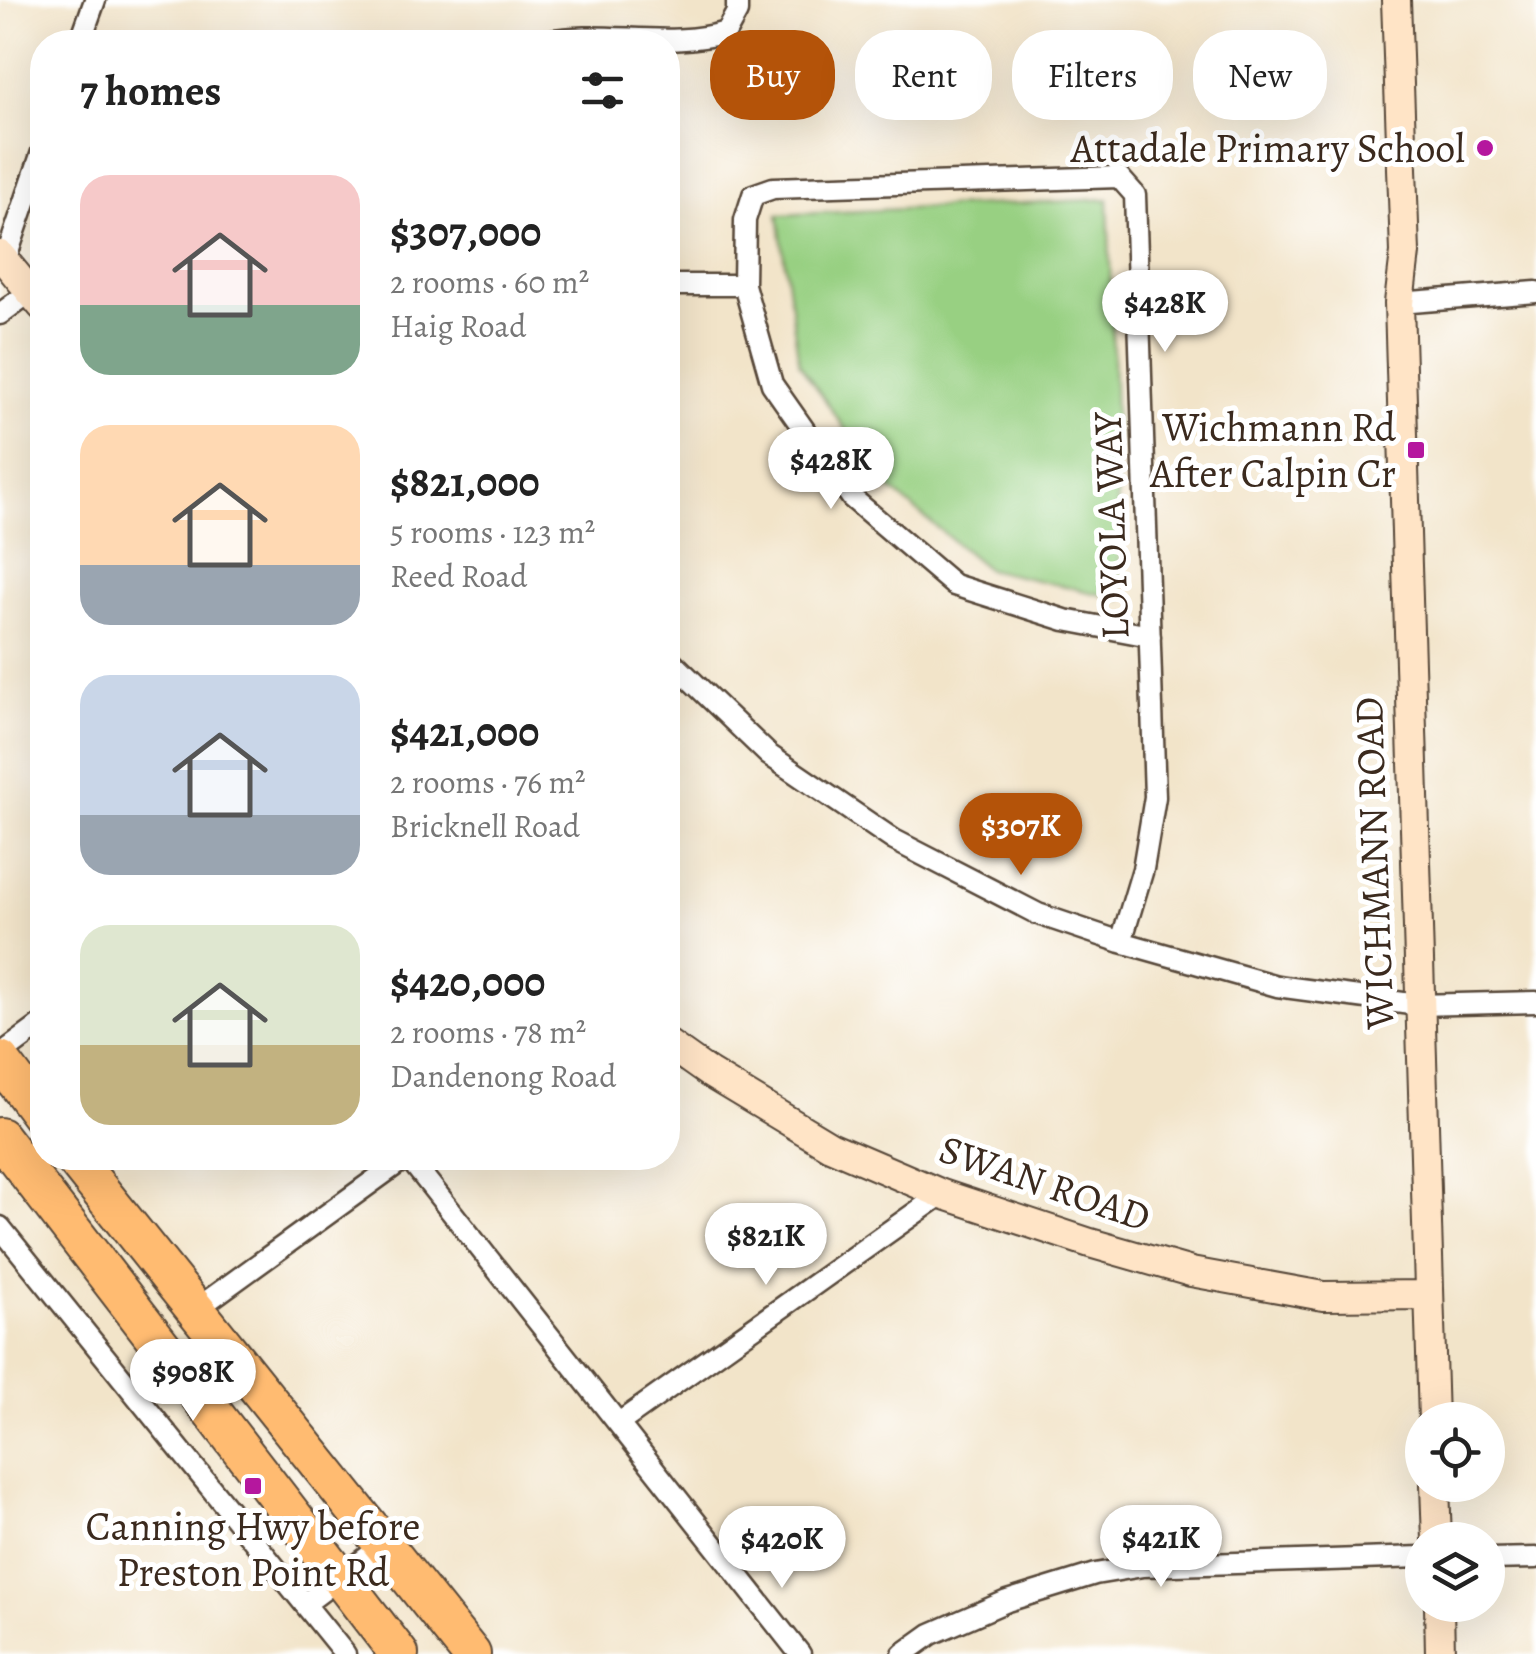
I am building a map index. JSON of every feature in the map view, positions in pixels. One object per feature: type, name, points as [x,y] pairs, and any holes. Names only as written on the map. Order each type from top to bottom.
[{"type":"highway","points":[[0,1058],[30,1099]]},
{"type":"highway","points":[[0,1137],[399,1654]]},
{"type":"highway","points":[[84,1170],[471,1654]]},
{"type":"street","points":[[84,30],[95,0]]},
{"type":"street","points":[[680,40],[702,40],[726,32],[737,12],[737,0]]},
{"type":"street","name":"WICHMANN ROAD","points":[[1380,0],[1386,84],[1383,153],[1398,303],[1432,1402]]},
{"type":"street","name":"WICHMANN ROAD","points":[[1396,0],[1405,253],[1398,303]]},
{"type":"street","name":"LOYOLA WAY","points":[[744,285],[745,220],[753,195],[773,188],[1120,177],[1135,195],[1155,797],[1143,869],[1121,942]]},
{"type":"street","points":[[30,184],[2,258],[30,285]]},
{"type":"street","points":[[680,285],[744,285],[772,384],[852,498],[954,585],[1066,620],[1150,636]]},
{"type":"street","points":[[1398,303],[1536,292]]},
{"type":"street","points":[[0,314],[30,299]]},
{"type":"street","points":[[680,669],[769,754],[894,840],[1038,914],[1277,986],[1418,1005],[1536,1002]]},
{"type":"street","points":[[0,1058],[30,1034]]},
{"type":"street","name":"SWAN ROAD","points":[[680,1052],[830,1146],[942,1194],[1090,1243],[1192,1272],[1323,1296],[1429,1295]]},
{"type":"street","points":[[195,1310],[390,1170]]},
{"type":"street","points":[[417,1170],[800,1654]]},
{"type":"street","points":[[618,1423],[942,1194]]},
{"type":"street","points":[[0,1226],[345,1654]]},
{"type":"street","points":[[306,1602],[385,1544]]},
{"type":"street","points":[[903,1654],[931,1634],[1007,1600],[1095,1574],[1144,1566],[1405,1558]]},
{"type":"street","points":[[1505,1559],[1536,1558]]},
{"type":"street","points":[[1439,1622],[1440,1654]]},
{"type":"green space","points":[[1108,199],[1121,599],[987,569],[883,483],[799,363],[778,215]]},
{"type":"place","name":"Attadale Primary School","points":[[1485,148]]},
{"type":"place","name":"Wichmann Rd After Calpin Cr","points":[[1416,450]]},
{"type":"place","name":"Canning Hwy before Preston Point Rd","points":[[253,1486]]}]
